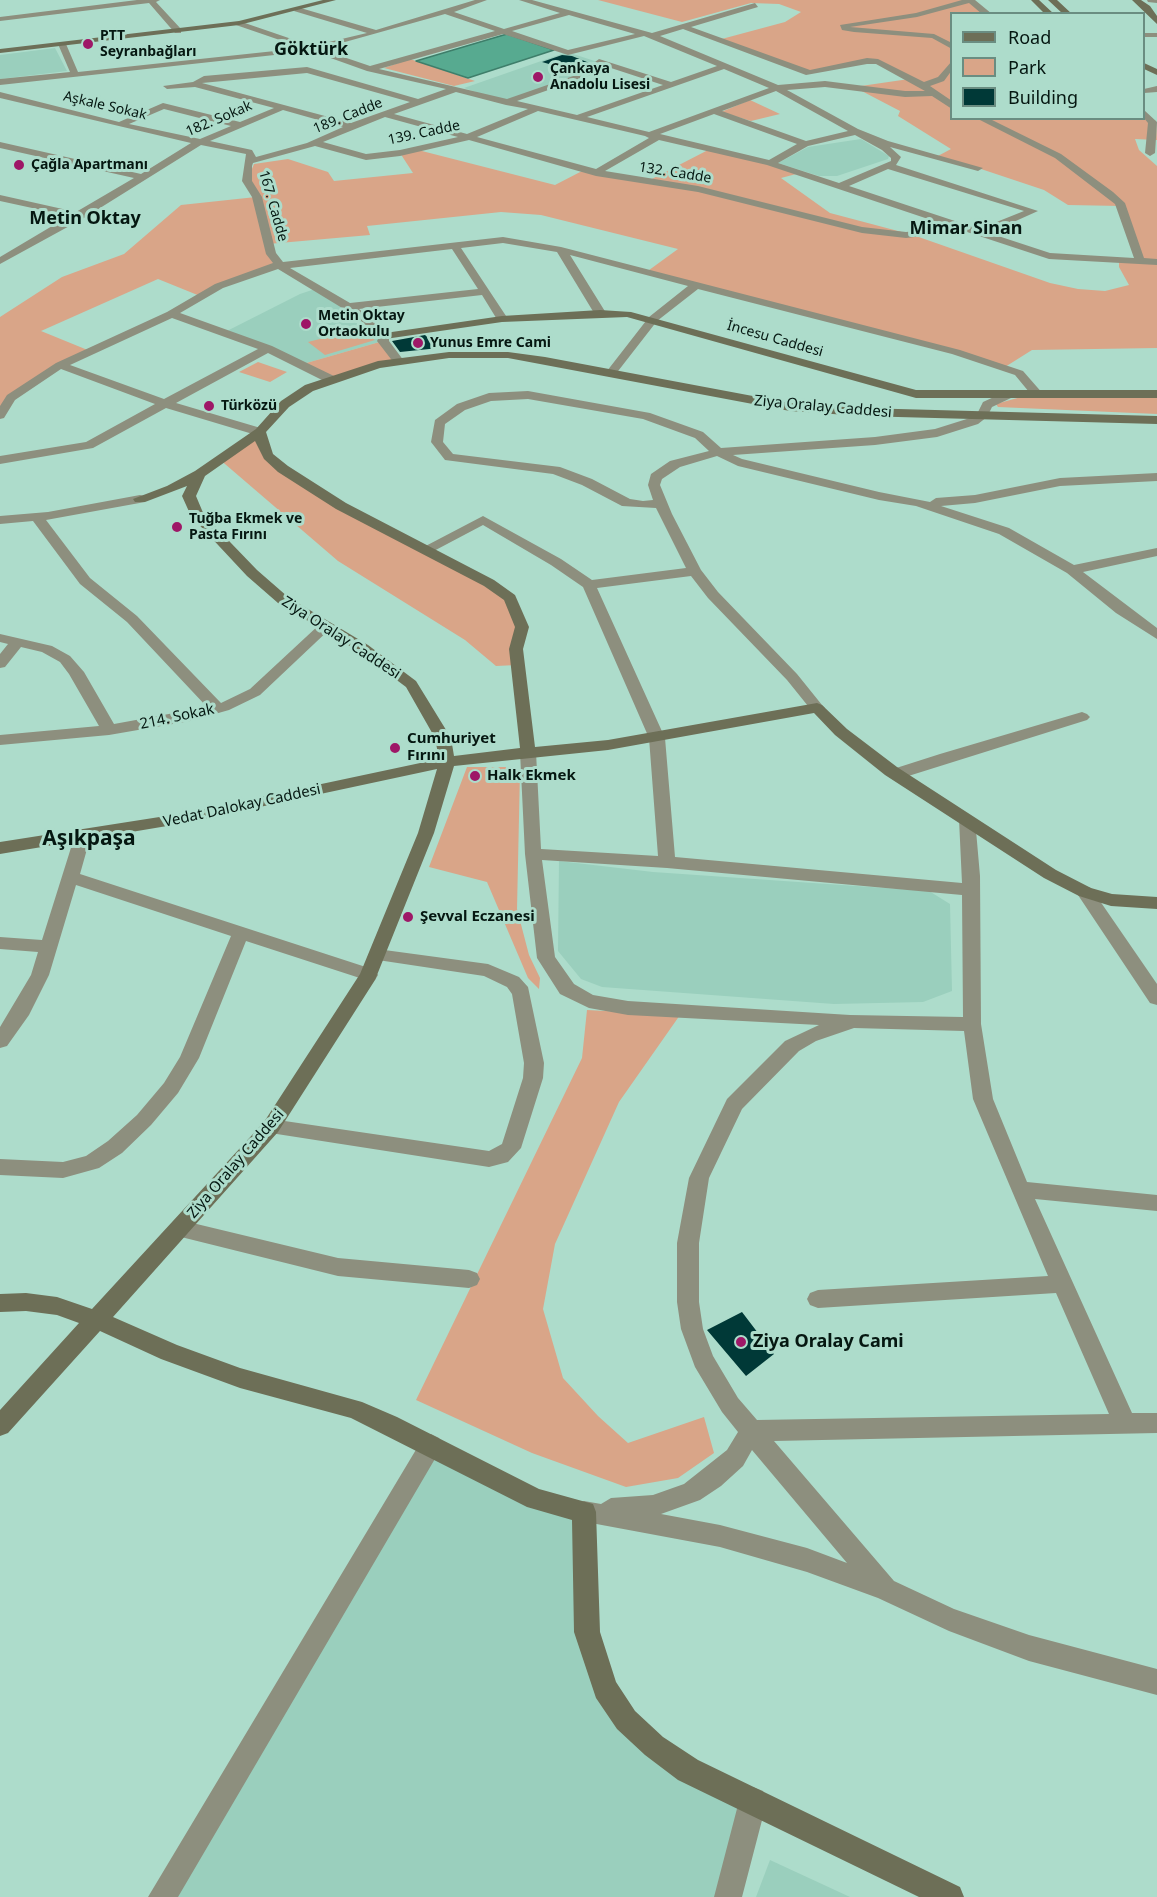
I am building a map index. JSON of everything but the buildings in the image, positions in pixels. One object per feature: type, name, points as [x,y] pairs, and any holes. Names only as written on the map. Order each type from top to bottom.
[{"type":"main road","points":[[0,51],[239,23],[332,0]]},
{"type":"main road","points":[[1035,0],[1048,12]]},
{"type":"main road","points":[[1052,0],[1066,12]]},
{"type":"main road","points":[[1136,0],[1147,8],[1157,22]]},
{"type":"main road","name":"İncesu Caddesi","points":[[385,336],[502,319],[600,313],[627,314],[653,319],[916,394],[1157,394]]},
{"type":"main road","name":"Ziya Oralay Caddesi","points":[[140,499],[172,489],[199,474],[260,432],[296,396],[330,379],[398,361],[449,355],[507,355],[611,373],[747,401],[861,412],[1157,420]]},
{"type":"main road","points":[[861,412],[870,398],[868,382]]},
{"type":"main road","points":[[260,432],[262,445],[268,456],[283,470],[341,506],[498,588],[514,603],[522,627],[516,649],[528,752]]},
{"type":"main road","points":[[194,506],[189,490],[199,474]]},
{"type":"main road","points":[[140,499],[168,499],[194,506]]},
{"type":"main road","name":"Ziya Oralay Caddesi","points":[[0,1426],[271,1127],[369,975],[426,833],[447,762],[443,738],[411,684],[363,648],[283,600],[252,573],[198,516],[194,506]]},
{"type":"main road","points":[[817,708],[868,755],[1050,874],[1085,892],[1111,900],[1157,903]]},
{"type":"main road","name":"Vedat Dalokay Caddesi","points":[[0,848],[184,818],[447,762],[657,738],[817,708]]},
{"type":"main road","points":[[0,1303],[26,1302],[57,1306],[95,1319],[169,1352],[240,1378],[354,1409],[535,1498],[584,1512],[587,1632],[605,1689],[626,1720],[654,1746],[688,1770],[950,1897]]},
{"type":"street","points":[[150,0],[178,31]]},
{"type":"street","points":[[0,19],[156,0]]},
{"type":"street","points":[[0,82],[310,49],[376,33],[483,0]]},
{"type":"street","points":[[523,0],[648,35],[725,66],[777,88],[892,152],[895,162],[840,186]]},
{"type":"street","points":[[535,3],[545,0]]},
{"type":"street","points":[[1151,0],[1157,1]]},
{"type":"street","points":[[950,46],[934,36],[854,30],[845,28],[844,25],[917,15],[971,1],[985,12]]},
{"type":"street","points":[[568,53],[684,27],[755,5]]},
{"type":"street","points":[[297,9],[376,33]]},
{"type":"street","points":[[447,12],[669,84]]},
{"type":"street","points":[[370,69],[501,30],[569,13]]},
{"type":"street","points":[[239,23],[370,69],[770,163],[962,229],[1049,256],[1157,262]]},
{"type":"street","points":[[684,27],[806,73],[875,61],[923,85],[950,105]]},
{"type":"street","points":[[62,44],[74,74]]},
{"type":"street","points":[[194,62],[204,79]]},
{"type":"street","points":[[923,85],[941,79],[950,65]]},
{"type":"street","points":[[506,102],[610,66]]},
{"type":"street","points":[[577,118],[725,66]]},
{"type":"street","points":[[195,84],[204,79],[307,70],[418,102]]},
{"type":"street","points":[[167,86],[195,84],[279,109],[351,126]]},
{"type":"street","points":[[596,173],[653,136],[777,88],[825,84],[906,94],[932,93]]},
{"type":"street","name":"189. Cadde","points":[[251,161],[315,144],[351,126],[453,90]]},
{"type":"street","name":"Aşkale Sokak","points":[[0,95],[120,125],[204,141]]},
{"type":"street","points":[[120,125],[163,106],[240,125]]},
{"type":"street","name":"182. Sokak","points":[[0,261],[5,254],[80,216],[188,147],[279,109]]},
{"type":"street","name":"139. Cadde","points":[[315,144],[366,157],[418,150],[466,138],[535,109]]},
{"type":"street","points":[[713,111],[806,144]]},
{"type":"street","name":"132. Cadde","points":[[387,115],[596,173],[698,189],[862,230],[906,235],[962,229]]},
{"type":"street","points":[[1145,115],[1153,123],[1150,153]]},
{"type":"street","points":[[984,120],[1058,156],[1120,203],[1140,261]]},
{"type":"street","points":[[770,163],[806,144],[858,132],[923,154],[978,168]]},
{"type":"street","name":"167. Cadde","points":[[204,141],[249,152],[251,161],[247,166],[247,181],[257,197],[271,254],[282,267],[347,307],[385,336],[383,341],[398,361]]},
{"type":"street","points":[[0,145],[143,177]]},
{"type":"street","points":[[888,166],[1033,211],[979,233]]},
{"type":"street","points":[[0,198],[80,216]]},
{"type":"street","points":[[0,415],[11,398],[27,385],[60,365],[171,314],[239,276],[268,267],[503,240],[561,250],[998,364],[1019,373],[1038,395]]},
{"type":"street","points":[[455,246],[502,319]]},
{"type":"street","points":[[561,250],[600,313]]},
{"type":"street","points":[[611,373],[653,319],[696,285]]},
{"type":"street","points":[[347,307],[485,291]]},
{"type":"street","points":[[171,314],[268,348],[330,379]]},
{"type":"street","points":[[0,460],[89,445],[268,348]]},
{"type":"street","points":[[60,365],[166,404],[260,432]]},
{"type":"street","points":[[661,504],[627,503],[613,498],[587,482],[555,470],[449,457],[436,442],[439,423],[461,407],[489,397],[528,394],[646,416],[699,435],[718,452],[738,462],[879,496],[918,502],[1004,531],[1072,570],[1157,635]]},
{"type":"street","points":[[817,708],[792,677],[713,595],[695,571],[672,532],[654,485],[662,470],[692,458],[718,452],[916,437],[960,427],[983,414],[987,405],[1007,395]]},
{"type":"street","points":[[918,502],[975,499],[1060,482],[1095,478],[1157,477]]},
{"type":"street","points":[[0,520],[37,517],[140,499]]},
{"type":"street","points":[[37,517],[68,561],[86,581],[132,619],[217,708]]},
{"type":"street","points":[[425,550],[483,520],[556,562],[590,585],[657,738],[667,862]]},
{"type":"street","points":[[1072,570],[1157,552]]},
{"type":"street","points":[[590,585],[695,571]]},
{"type":"street","name":"214. Sokak","points":[[0,740],[109,730],[190,716],[240,701],[255,692],[325,627]]},
{"type":"street","points":[[0,638],[47,649],[65,659],[76,672],[109,730]]},
{"type":"street","points":[[0,664],[19,641]]},
{"type":"street","points":[[896,774],[1082,717]]},
{"type":"street","points":[[528,752],[533,854],[546,958],[567,989],[589,1001],[628,1008],[854,1021],[972,1024]]},
{"type":"street","points":[[967,819],[972,1024],[983,1099],[1020,1189],[1125,1424]]},
{"type":"street","points":[[0,1041],[22,1010],[40,975],[83,835]]},
{"type":"street","points":[[533,854],[667,862],[970,890]]},
{"type":"street","points":[[69,878],[369,975]]},
{"type":"street","points":[[1085,892],[1157,998]]},
{"type":"street","points":[[0,1167],[63,1170],[92,1162],[115,1147],[144,1120],[171,1088],[189,1058],[241,933]]},
{"type":"street","points":[[0,943],[50,947]]},
{"type":"street","points":[[271,1127],[489,1159],[501,1156],[511,1148],[533,1078],[534,1063],[521,992],[513,982],[488,970],[377,955]]},
{"type":"street","points":[[854,1021],[809,1036],[792,1046],[734,1104],[699,1178],[688,1243],[688,1302],[692,1329],[703,1360],[730,1405],[885,1588]]},
{"type":"street","points":[[1020,1189],[1157,1203]]},
{"type":"street","points":[[180,1229],[338,1267],[469,1279]]},
{"type":"street","points":[[818,1299],[1062,1284]]},
{"type":"street","points":[[751,1431],[1157,1423]]},
{"type":"street","points":[[584,1512],[652,1506],[692,1492],[713,1478],[735,1458],[751,1431]]},
{"type":"street","points":[[162,1897],[431,1445]]},
{"type":"street","points":[[584,1512],[720,1536],[807,1560],[885,1588],[949,1619],[1029,1647],[1157,1682]]},
{"type":"street","points":[[728,1897],[753,1801]]},
{"type":"shaded area","points":[[507,34],[554,50],[468,78],[416,61]]},
{"type":"shaded area","points":[[55,48],[67,71],[0,79],[0,55]]},
{"type":"shaded area","name":"Çankaya Anadolu Lisesi","points":[[567,52],[610,66],[506,102],[464,88]]},
{"type":"shaded area","points":[[861,139],[889,156],[888,159],[837,176],[819,176],[778,163],[808,147]]},
{"type":"shaded area","name":"Metin Oktay Ortaokulu","points":[[318,288],[361,315],[383,341],[303,364],[223,333],[300,294]]},
{"type":"shaded area","points":[[559,861],[653,872],[929,891],[950,904],[952,991],[923,1002],[834,1004],[602,987],[581,979],[558,951]]},
{"type":"shaded area","points":[[431,1445],[584,1512],[587,1632],[626,1720],[753,1801],[728,1897],[162,1897]]},
{"type":"shaded area","points":[[770,1860],[850,1897],[756,1897]]},
{"type":"green space","points":[[598,0],[971,0],[987,12],[950,12],[950,120],[1145,120],[1145,116],[1156,121],[1157,140],[1135,139],[1139,150],[1157,166],[1157,348],[1032,350],[1005,367],[645,273],[678,249],[541,215],[501,212],[367,226],[370,235],[268,244],[282,267],[268,267],[200,296],[158,279],[41,331],[90,351],[27,385],[0,415],[0,317],[62,277],[124,254],[181,205],[256,197],[247,181],[254,164],[288,159],[328,172],[334,181],[413,173],[400,153],[418,150],[555,185],[584,170],[646,182],[710,149],[800,173],[781,178],[830,213],[913,235],[1050,283],[1078,289],[1105,291],[1129,285],[1119,267],[1119,260],[1140,261],[1121,206],[1068,205],[1044,190],[936,157],[951,149],[898,116],[900,111],[854,87],[909,79],[878,62],[867,61],[813,73],[718,40],[785,22],[801,12],[779,4],[751,3],[682,22]]},
{"type":"green space","points":[[410,59],[475,81],[454,86],[384,68]]},
{"type":"green space","points":[[750,100],[780,114],[751,121],[721,112]]},
{"type":"green space","points":[[359,329],[375,340],[325,355],[308,342]]},
{"type":"green space","points":[[383,341],[398,361],[330,379],[303,364]]},
{"type":"green space","points":[[258,362],[287,372],[270,382],[239,372]]},
{"type":"green space","points":[[1021,397],[1157,398],[1157,414],[998,407],[996,404]]},
{"type":"green space","points":[[260,432],[262,445],[283,469],[514,603],[517,665],[496,666],[465,640],[338,561],[218,458]]},
{"type":"green space","points":[[467,767],[515,767],[520,771],[517,909],[529,955],[540,978],[539,989],[528,978],[487,882],[429,867]]},
{"type":"green space","points":[[587,1010],[680,1015],[619,1102],[555,1244],[543,1309],[563,1378],[598,1416],[628,1443],[704,1417],[714,1453],[678,1478],[626,1487],[532,1453],[416,1400],[582,1058]]},
{"type":"place","name":"PTT Seyranbağları","points":[[88,44]]},
{"type":"place","name":"Çankaya Anadolu Lisesi","points":[[538,77]]},
{"type":"place","name":"Çağla Apartmanı","points":[[19,165]]},
{"type":"place","name":"Metin Oktay Ortaokulu","points":[[306,324]]},
{"type":"place","name":"Yunus Emre Cami","points":[[418,343]]},
{"type":"place","name":"Türközü","points":[[209,406]]},
{"type":"place","name":"Tuğba Ekmek ve Pasta Fırını","points":[[177,527]]},
{"type":"place","name":"Cumhuriyet Fırını","points":[[395,748]]},
{"type":"place","name":"Halk Ekmek","points":[[475,776]]},
{"type":"place","name":"Şevval Eczanesi","points":[[408,917]]},
{"type":"place","name":"Ziya Oralay Cami","points":[[741,1342]]},
{"type":"district","name":"Göktürk","points":[[311,50]]},
{"type":"district","name":"Metin Oktay","points":[[85,219]]},
{"type":"district","name":"Mimar Sinan","points":[[966,229]]},
{"type":"district","name":"Aşıkpaşa","points":[[89,839]]}]
